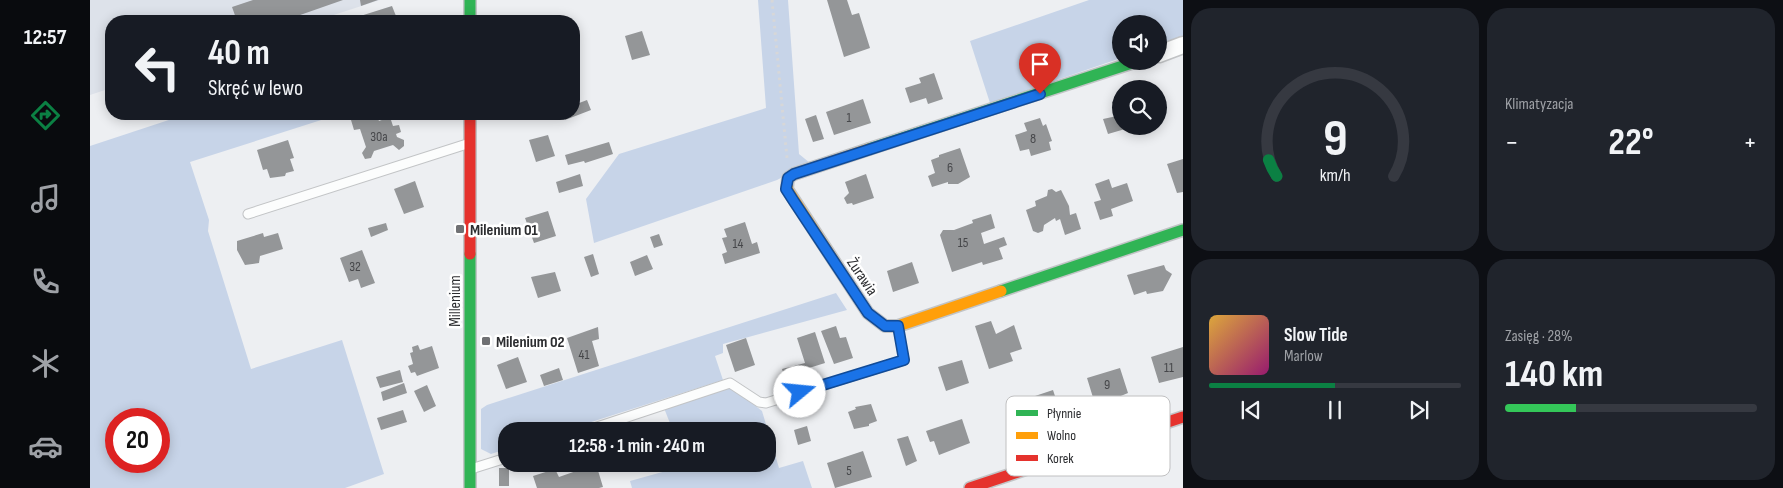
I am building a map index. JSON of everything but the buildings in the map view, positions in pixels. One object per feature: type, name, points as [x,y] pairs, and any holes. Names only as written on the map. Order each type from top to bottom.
[{"type":"street","points":[[470,0],[470,15]]},
{"type":"street","points":[[1167,51],[1183,45]]},
{"type":"street","points":[[794,174],[1112,70]]},
{"type":"street","name":"Millenium","points":[[470,120],[470,488]]},
{"type":"street","name":"Żurawia","points":[[794,174],[788,178],[786,189],[868,313],[885,326],[898,326]]},
{"type":"street","points":[[898,326],[1183,230]]},
{"type":"street","points":[[1170,421],[1183,417]]},
{"type":"street","points":[[970,488],[1006,476]]},
{"type":"lane","points":[[248,214],[470,143]]},
{"type":"lane","points":[[612,422],[730,383],[759,402],[766,403],[904,360],[898,326]]},
{"type":"lane","points":[[470,470],[498,461]]},
{"type":"path","points":[[772,0],[785,154],[794,174]]},
{"type":"shaded area","points":[[90,0],[380,0],[334,15],[105,15],[105,90],[90,95]]},
{"type":"shaded area","points":[[758,0],[788,0],[799,154],[810,163],[777,180],[594,243],[586,199],[619,154],[766,108]]},
{"type":"shaded area","points":[[1089,0],[1183,0],[1183,38],[1167,43],[1167,15],[1112,15],[1112,61],[990,103],[970,41]]},
{"type":"shaded area","points":[[169,120],[321,120],[190,162],[209,220],[208,231],[251,369],[342,340],[384,474],[345,488],[90,488],[90,146]]},
{"type":"shaded area","points":[[836,293],[847,310],[723,344],[723,353],[715,356],[723,380],[591,422],[498,422],[498,452],[491,454],[481,449],[481,409],[487,405]]},
{"type":"shaded area","points":[[732,387],[762,411],[765,422],[669,422],[664,408]]},
{"type":"shaded area","points":[[776,458],[779,468],[803,461],[812,488],[632,488],[630,481],[662,472],[776,472]]},
{"type":"traffic: fast","points":[[470,0],[470,15]]},
{"type":"traffic: fast","points":[[869,149],[1112,70]]},
{"type":"traffic: fast","points":[[1001,291],[1183,230]]},
{"type":"traffic: fast","points":[[470,254],[470,488]]},
{"type":"traffic: slow","points":[[869,149],[794,174],[788,178],[787,189],[868,313],[885,326],[898,326],[1001,291]]},
{"type":"traffic: jam","points":[[470,120],[470,254]]},
{"type":"traffic: jam","points":[[1170,421],[1183,417]]},
{"type":"traffic: jam","points":[[970,488],[1006,476]]},
{"type":"place","name":"Milenium 01","points":[[460,229]]},
{"type":"place","name":"Milenium 02","points":[[486,341]]},
{"type":"route","points":[[800,392],[904,360],[898,326],[885,326],[875,321],[868,313],[786,189],[788,178],[794,174],[1040,94]]}]
